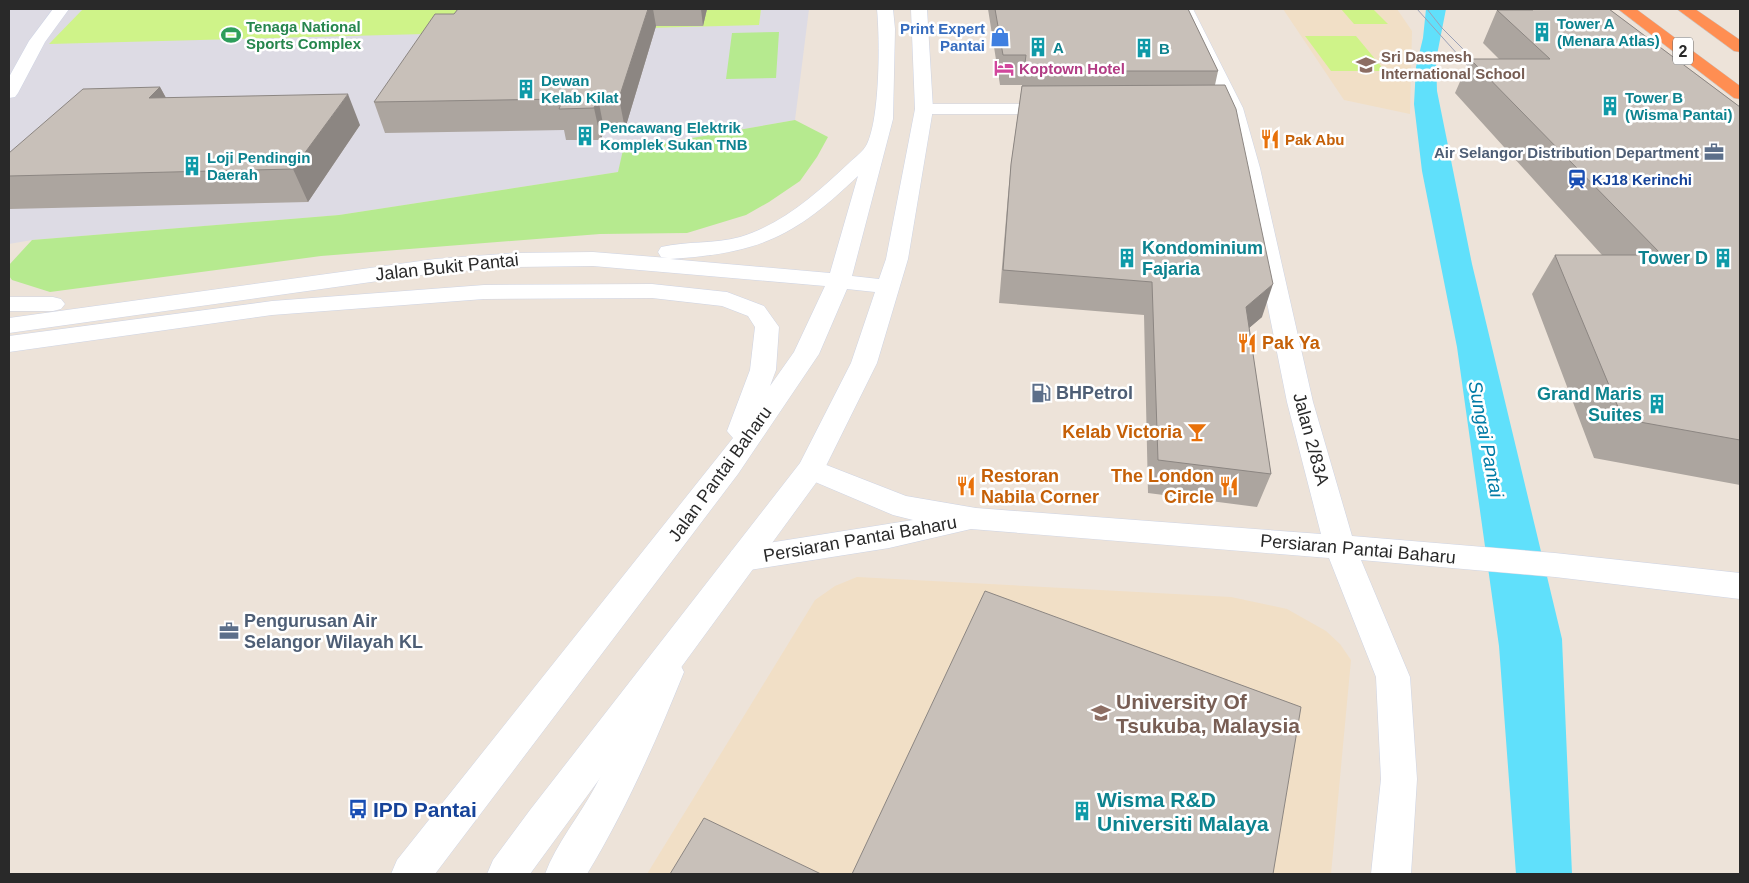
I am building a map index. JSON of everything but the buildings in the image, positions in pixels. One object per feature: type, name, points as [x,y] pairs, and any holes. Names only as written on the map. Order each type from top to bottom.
[{"type":"highway","name":"2","points":[[1626,9],[1740,94]]},
{"type":"highway","name":"2","points":[[1685,9],[1740,47]]},
{"type":"street","points":[[9,93],[37,41],[60,9]]},
{"type":"street","name":"Jalan Pantai Baharu","points":[[411,874],[728,467],[806,354],[839,281],[884,119],[887,29],[884,9]]},
{"type":"street","points":[[507,874],[543,823],[811,469],[864,364],[897,259],[924,109],[919,9]]},
{"type":"street","name":"Jalan 2/83A","points":[[1185,9],[1222,108],[1250,168],[1300,402],[1340,547],[1393,677],[1398,779],[1392,874]]},
{"type":"street","points":[[924,109],[1069,108]]},
{"type":"street","points":[[593,258],[703,250],[769,234],[814,206],[877,147]]},
{"type":"street","name":"Jalan Bukit Pantai","points":[[9,325],[435,266],[515,260],[593,258],[888,287]]},
{"type":"street","name":"Jalan Bukit Pantai","points":[[9,344],[272,308],[484,292],[564,290],[652,291],[727,299],[756,311],[766,327],[763,370],[728,467]]},
{"type":"street","points":[[9,304],[75,304],[209,297]]},
{"type":"street","name":"Persiaran Pantai Baharu","points":[[811,469],[903,506],[976,519],[1407,552],[1555,565],[1740,586]]},
{"type":"street","name":"Persiaran Pantai Baharu","points":[[744,558],[889,536],[976,519]]},
{"type":"street","points":[[565,874],[592,831],[645,724],[677,648]]},
{"type":"shaded area","points":[[9,9],[809,9],[795,120],[624,150],[618,172],[339,215],[32,240],[9,244]]},
{"type":"shaded area","name":"Sri Dasmesh International School","points":[[1283,9],[1397,9],[1412,31],[1410,114],[1344,100]]},
{"type":"shaded area","points":[[857,577],[1231,597],[1287,609],[1326,631],[1340,644],[1351,660],[1331,874],[647,874],[815,600],[835,586]]},
{"type":"green space","name":"Tenaga National Sports Complex","points":[[83,9],[761,9],[759,25],[49,44]]},
{"type":"green space","points":[[1341,9],[1373,9],[1388,24],[1354,24]]},
{"type":"green space","points":[[779,32],[776,78],[726,79],[732,33]]},
{"type":"green space","points":[[1305,36],[1356,36],[1385,71],[1331,71]]},
{"type":"green space","points":[[795,120],[828,137],[800,181],[746,215],[687,233],[600,234],[321,256],[50,292],[12,280],[9,276],[9,265],[32,240],[339,215],[618,172],[623,150]]},
{"type":"water","name":"Sungai Pantai","points":[[1426,9],[1446,9],[1436,60],[1437,91],[1472,264],[1562,639],[1572,874],[1516,874],[1499,646],[1457,347],[1422,171],[1414,104],[1416,67],[1423,38]]},
{"type":"tram line","points":[[1417,9],[1477,76]]},
{"type":"tram line","points":[[1427,9],[1442,28],[1483,69]]},
{"type":"place","name":"Tower A (Menara Atlas)","points":[[1542,32]]},
{"type":"place","name":"Tenaga National Sports Complex","points":[[231,35]]},
{"type":"place","name":"Print Expert Pantai","points":[[1000,37]]},
{"type":"place","name":"A","points":[[1038,47]]},
{"type":"place","name":"B","points":[[1144,48]]},
{"type":"place","name":"Sri Dasmesh International School","points":[[1366,65]]},
{"type":"place","name":"Koptown Hotel","points":[[1004,68]]},
{"type":"place","name":"Dewan Kelab Kilat","points":[[526,89]]},
{"type":"place","name":"Tower B (Wisma Pantai)","points":[[1610,106]]},
{"type":"place","name":"Pencawang Elektrik Komplek Sukan TNB","points":[[585,136]]},
{"type":"place","name":"Pak Abu","points":[[1270,139]]},
{"type":"place","name":"Air Selangor Distribution Department","points":[[1714,152]]},
{"type":"place","name":"Loji Pendingin Daerah","points":[[192,166]]},
{"type":"place","name":"KJ18 Kerinchi","points":[[1577,179]]},
{"type":"place","name":"Kondominium Fajaria","points":[[1127,258]]},
{"type":"place","name":"Tower D","points":[[1723,258]]},
{"type":"place","name":"Pak Ya","points":[[1247,343]]},
{"type":"place","name":"BHPetrol","points":[[1041,393]]},
{"type":"place","name":"Grand Maris Suites","points":[[1657,404]]},
{"type":"place","name":"Kelab Victoria","points":[[1197,432]]},
{"type":"place","name":"Restoran Nabila Corner","points":[[966,486]]},
{"type":"place","name":"The London Circle","points":[[1229,486]]},
{"type":"place","name":"Pengurusan Air Selangor Wilayah KL","points":[[229,631]]},
{"type":"place","name":"University Of Tsukuba, Malaysia","points":[[1101,713]]},
{"type":"place","name":"IPD Pantai","points":[[358,809]]},
{"type":"place","name":"Wisma R&D Universiti Malaya","points":[[1082,811]]}]
